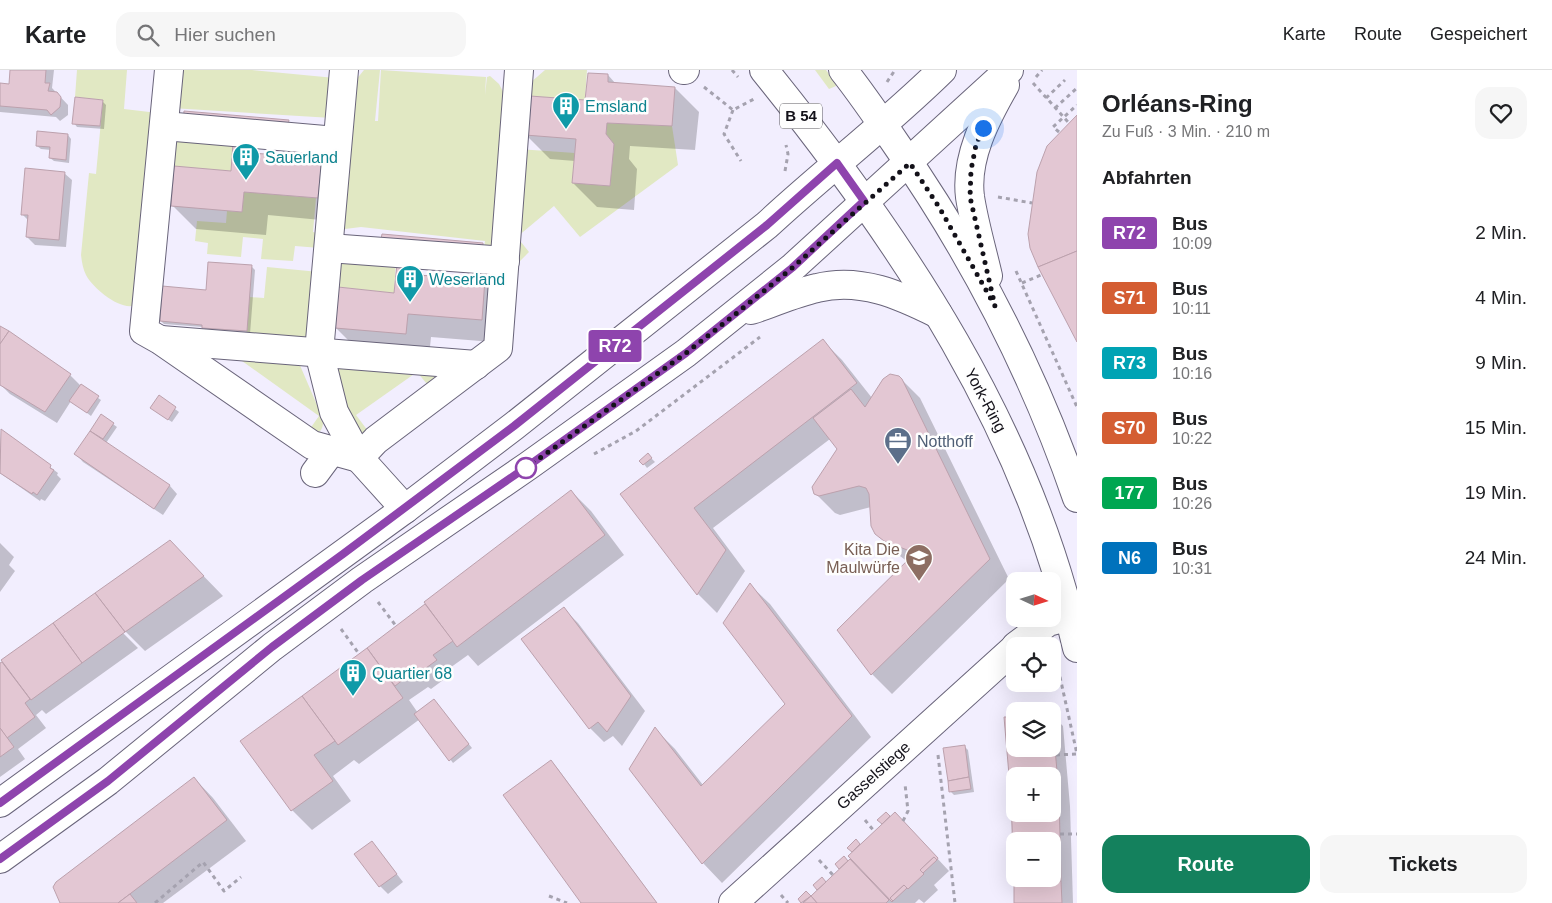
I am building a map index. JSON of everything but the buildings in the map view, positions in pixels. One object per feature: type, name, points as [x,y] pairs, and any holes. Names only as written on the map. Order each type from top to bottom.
[{"type":"main road","points":[[169,70],[144,331],[160,340],[312,445],[359,458]]},
{"type":"main road","points":[[344,70],[336,141],[329,248],[319,352],[334,412],[359,458],[405,509]]},
{"type":"main road","points":[[359,458],[376,440],[498,348],[519,70]]},
{"type":"main road","points":[[842,70],[864,96],[939,207],[995,306],[1063,457],[1077,498]]},
{"type":"main road","points":[[0,803],[405,509],[514,426],[767,225],[804,191],[883,125],[942,70]]},
{"type":"main road","points":[[0,859],[108,781],[272,647],[362,580],[588,424],[733,316],[792,268],[864,201],[910,163],[1009,70]]},
{"type":"main road","points":[[995,306],[970,197],[970,186],[976,145],[989,112],[1014,70]]},
{"type":"main road","name":"B 54","points":[[753,82],[837,163],[864,201]]},
{"type":"main road","points":[[164,126],[336,141]]},
{"type":"main road","name":"York-Ring","points":[[864,201],[938,314],[972,372],[1015,457],[1045,533],[1074,619],[1067,657]]},
{"type":"main road","points":[[329,248],[505,261]]},
{"type":"main road","points":[[733,316],[810,290],[842,285],[862,286],[889,292],[938,314]]},
{"type":"main road","points":[[160,340],[476,365]]},
{"type":"main road","points":[[315,473],[332,450]]},
{"type":"main road","name":"Gasselstiege","points":[[1029,637],[1048,622],[1074,619]]},
{"type":"main road","name":"Gasselstiege","points":[[733,903],[1006,656]]},
{"type":"path","points":[[684,70],[732,110]]},
{"type":"path","points":[[732,70],[753,82],[756,98],[732,110],[724,134],[741,161]]},
{"type":"path","points":[[885,83],[895,70]]},
{"type":"path","points":[[1046,98],[1065,80]]},
{"type":"path","points":[[1036,87],[1068,123]]},
{"type":"path","points":[[1055,108],[1077,88]]},
{"type":"path","points":[[1059,132],[1054,127],[1077,104]]},
{"type":"path","points":[[784,140],[787,146],[785,171],[804,191]]},
{"type":"path","points":[[787,163],[792,155]]},
{"type":"path","points":[[992,196],[1032,203]]},
{"type":"path","points":[[1014,267],[1077,408]]},
{"type":"path","points":[[1022,283],[1041,274]]},
{"type":"path","points":[[375,597],[396,626]]},
{"type":"path","points":[[348,638],[360,654]]},
{"type":"path","points":[[1061,756],[1077,754],[1067,657]]},
{"type":"path","points":[[937,748],[955,903]]},
{"type":"path","points":[[903,821],[908,811],[904,779]]},
{"type":"path","points":[[863,818],[874,831]]},
{"type":"path","points":[[1061,834],[1077,834]]},
{"type":"path","points":[[818,860],[833,875]]},
{"type":"path","points":[[155,903],[203,862],[224,891],[242,877]]},
{"type":"path","points":[[780,895],[788,903]]},
{"type":"path","points":[[549,896],[567,903]]},
{"type":"green space","points":[[77,70],[127,70],[124,109],[158,113],[139,301],[132,306],[119,304],[106,296],[89,280],[83,266],[81,255],[89,173],[96,174],[103,100],[75,97]]},
{"type":"green space","points":[[175,70],[252,70],[335,78],[332,118],[171,108]]},
{"type":"green space","points":[[364,70],[380,70],[375,121],[378,121],[381,70],[486,77],[485,95],[487,77],[490,76],[499,84],[508,101],[495,246],[483,255],[485,241],[361,227],[345,229],[339,235],[351,86]]},
{"type":"green space","points":[[545,70],[587,70],[585,100],[530,96],[522,90]]},
{"type":"green space","points":[[815,70],[826,70],[836,83],[836,86],[829,89]]},
{"type":"green space","points":[[607,123],[672,126],[678,165],[580,237],[554,206],[517,237],[518,149],[575,153],[572,183],[610,186],[614,144],[606,134]]},
{"type":"green space","points":[[172,139],[233,141],[231,171],[166,166]]},
{"type":"green space","points":[[244,192],[316,198],[313,232],[321,234],[320,248],[295,246],[293,261],[261,259],[263,239],[243,237],[241,257],[207,254],[208,243],[195,241],[197,221],[226,223],[227,211],[242,212]]},
{"type":"green space","points":[[517,237],[529,252],[517,264]]},
{"type":"green space","points":[[335,260],[396,260],[394,293],[330,286]]},
{"type":"green space","points":[[267,267],[319,272],[311,341],[246,339],[249,297],[264,298]]},
{"type":"green space","points":[[228,351],[299,363],[323,419],[320,432],[314,434],[307,433],[319,416]]},
{"type":"green space","points":[[342,359],[441,369],[442,371],[427,384],[417,372],[356,415],[368,431],[361,437],[331,373],[332,366]]},
{"type":"bus line","name":"R72","points":[[0,803],[405,509],[514,426],[767,225],[837,163],[864,201],[792,268],[686,353],[588,424],[362,580],[272,647],[108,781],[0,859]]},
{"type":"place","name":"Emsland","points":[[566,130]]},
{"type":"place","name":"Sauerland","points":[[246,181]]},
{"type":"place","name":"Weserland","points":[[410,303]]},
{"type":"place","name":"Notthoff","points":[[898,465]]},
{"type":"place","name":"Kita Die Maulwürfe","points":[[919,582]]},
{"type":"place","name":"Quartier 68","points":[[353,697]]},
{"type":"route","points":[[526,468],[686,353],[733,316],[792,268],[864,201],[910,163],[939,207],[995,306],[970,197],[971,170],[976,145],[983,128]]}]
